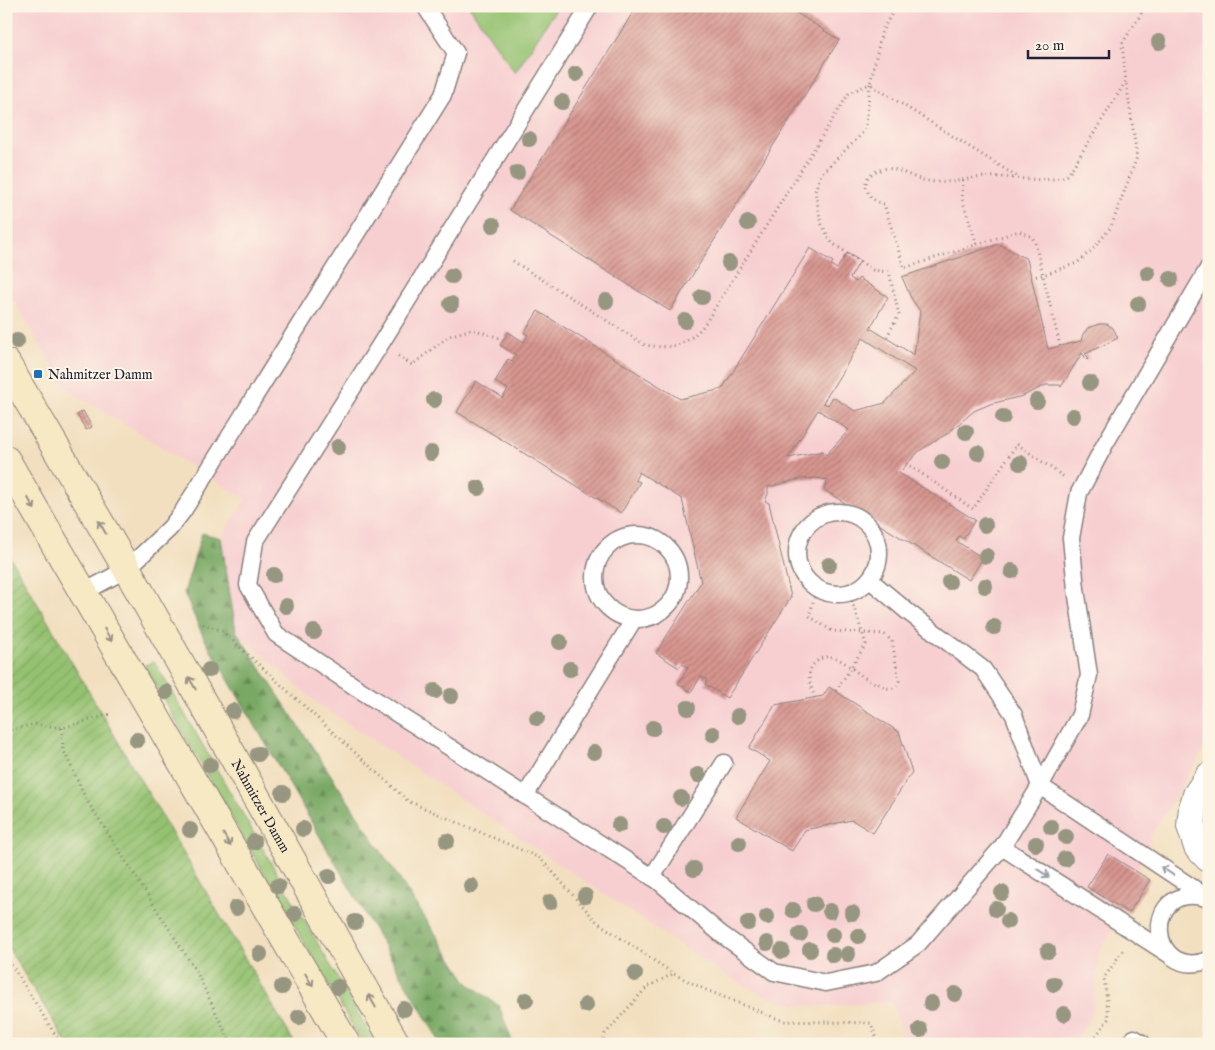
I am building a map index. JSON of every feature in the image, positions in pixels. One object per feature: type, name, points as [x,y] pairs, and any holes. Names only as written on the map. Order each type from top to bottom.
[{"type":"main road","name":"Nahmitzer Damm","points":[[6,363],[127,569],[396,1044]]},
{"type":"main road","points":[[6,460],[346,1044]]},
{"type":"street","points":[[1209,777],[1198,795],[1193,808],[1191,826],[1198,847],[1209,858]]},
{"type":"lane","points":[[84,592],[127,569],[170,528],[443,95],[456,53],[425,6]]},
{"type":"lane","points":[[590,6],[380,345],[255,542],[248,585],[276,634],[652,877],[721,934],[774,972],[826,983],[876,973],[918,944],[1002,847],[1040,786],[1080,715],[1090,675],[1076,589],[1071,538],[1079,493],[1105,444],[1209,267]]},
{"type":"lane","points":[[842,511],[865,521],[874,531],[879,543],[880,557],[877,569],[870,580],[859,589],[849,593],[830,594],[817,589],[806,580],[799,567],[796,553],[799,538],[806,526],[816,517],[828,512],[842,511]]},
{"type":"lane","points":[[634,535],[648,537],[661,542],[677,564],[679,577],[676,591],[670,603],[660,612],[648,617],[634,619],[621,616],[609,608],[600,597],[596,584],[596,570],[600,556],[609,546],[621,538],[634,535]]},
{"type":"lane","points":[[870,580],[908,612],[983,669],[1014,715],[1040,786],[1208,898]]},
{"type":"lane","points":[[525,796],[634,619]]},
{"type":"lane","points":[[652,877],[724,763]]},
{"type":"lane","points":[[1002,847],[1179,961],[1189,964],[1209,960]]},
{"type":"lane","points":[[1170,954],[1161,941],[1159,925],[1162,915],[1168,906],[1176,899],[1187,895],[1208,898]]},
{"type":"path","points":[[886,338],[899,315],[889,272],[873,270],[832,243],[821,223],[815,191],[822,174],[861,135],[866,125],[870,84],[882,31],[896,6]]},
{"type":"path","points":[[1031,277],[1044,275],[1076,263],[1094,248],[1111,227],[1137,158],[1122,44],[1146,6]]},
{"type":"path","points":[[1060,346],[1036,242],[1032,237],[1020,231],[904,268],[884,204],[874,201],[868,193],[867,179],[872,174],[884,169],[892,169],[923,180],[949,182],[985,177],[1056,179],[1068,175],[1126,81]]},
{"type":"path","points":[[870,84],[1020,178]]},
{"type":"path","points":[[513,261],[645,345],[662,348],[682,345],[705,324],[849,94],[870,84]]},
{"type":"path","points":[[963,180],[962,199],[977,245]]},
{"type":"path","points":[[380,345],[412,365],[449,336],[472,330],[503,340]]},
{"type":"path","points":[[906,463],[973,509],[1017,444],[1082,488]]},
{"type":"path","points":[[814,698],[809,676],[811,668],[818,660],[830,656],[837,657],[866,679],[888,688],[896,687],[899,681],[890,637],[884,634],[832,631],[809,616],[817,589]]},
{"type":"path","points":[[836,691],[865,647],[866,641],[849,593]]},
{"type":"path","points":[[203,624],[221,630],[408,801],[540,858],[597,922],[674,974],[704,989],[784,1021],[870,1023],[879,1044]]},
{"type":"path","points":[[6,731],[35,724],[62,728],[110,714]]},
{"type":"path","points":[[62,728],[63,749],[86,799],[196,971],[231,1044]]},
{"type":"path","points":[[1090,1044],[1109,1018],[1104,978],[1135,932]]},
{"type":"path","points":[[6,956],[61,1044]]},
{"type":"path","points":[[603,1044],[606,1034],[647,987],[674,974]]},
{"type":"shaded area","points":[[6,6],[469,6],[515,73],[558,6],[1209,6],[1209,741],[1152,834],[1118,921],[1100,950],[1092,1016],[1073,1044],[905,1044],[892,1002],[822,1006],[795,1005],[773,999],[752,990],[712,966],[317,703],[236,631],[221,538],[246,499],[66,388],[6,287]]},
{"type":"green space","points":[[469,6],[558,6],[515,73]]},
{"type":"green space","points":[[202,533],[221,538],[236,631],[468,983],[499,1006],[513,1044],[441,1044],[204,638],[184,593]]},
{"type":"green space","points":[[6,550],[295,1044],[67,1044],[6,944]]},
{"type":"green space","points":[[154,661],[376,1044],[363,1044],[144,666]]},
{"type":"building","points":[[637,6],[786,6],[839,40],[670,311],[510,210]]},
{"type":"building","points":[[999,244],[1027,259],[1048,349],[1081,341],[1083,334],[1088,328],[1099,324],[1107,324],[1113,328],[1118,338],[1085,354],[1089,358],[1087,360],[1082,353],[1061,387],[1060,385],[1046,385],[1023,396],[990,404],[974,411],[948,433],[919,451],[899,473],[975,520],[963,539],[959,536],[956,541],[983,558],[969,580],[824,490],[828,480],[816,478],[800,479],[768,487],[765,501],[769,503],[791,597],[727,698],[705,684],[707,680],[701,676],[691,692],[678,684],[688,668],[682,664],[679,668],[656,653],[701,582],[682,499],[639,472],[635,480],[640,482],[621,513],[457,412],[476,381],[503,398],[508,389],[495,382],[508,359],[512,361],[516,355],[500,345],[508,332],[524,342],[528,335],[524,333],[538,311],[680,399],[722,389],[810,248],[833,262],[831,265],[837,269],[847,253],[860,261],[850,278],[856,282],[859,278],[888,297],[870,328],[914,355],[920,311],[911,298],[902,277]],"holes":[[[863,338],[915,371],[885,403],[855,411],[833,397],[828,405],[823,403]],[[818,410],[849,430],[826,455],[823,451],[788,458]]]},
{"type":"building","points":[[83,411],[92,427],[86,430],[77,415]]},
{"type":"building","points":[[829,687],[899,732],[912,772],[873,833],[852,820],[805,830],[792,851],[736,817],[770,761],[749,748],[775,705],[823,696]]},
{"type":"building","points":[[1108,854],[1150,880],[1129,913],[1087,887]]},
{"type":"place","name":"Nahmitzer Damm","points":[[38,374]]}]
